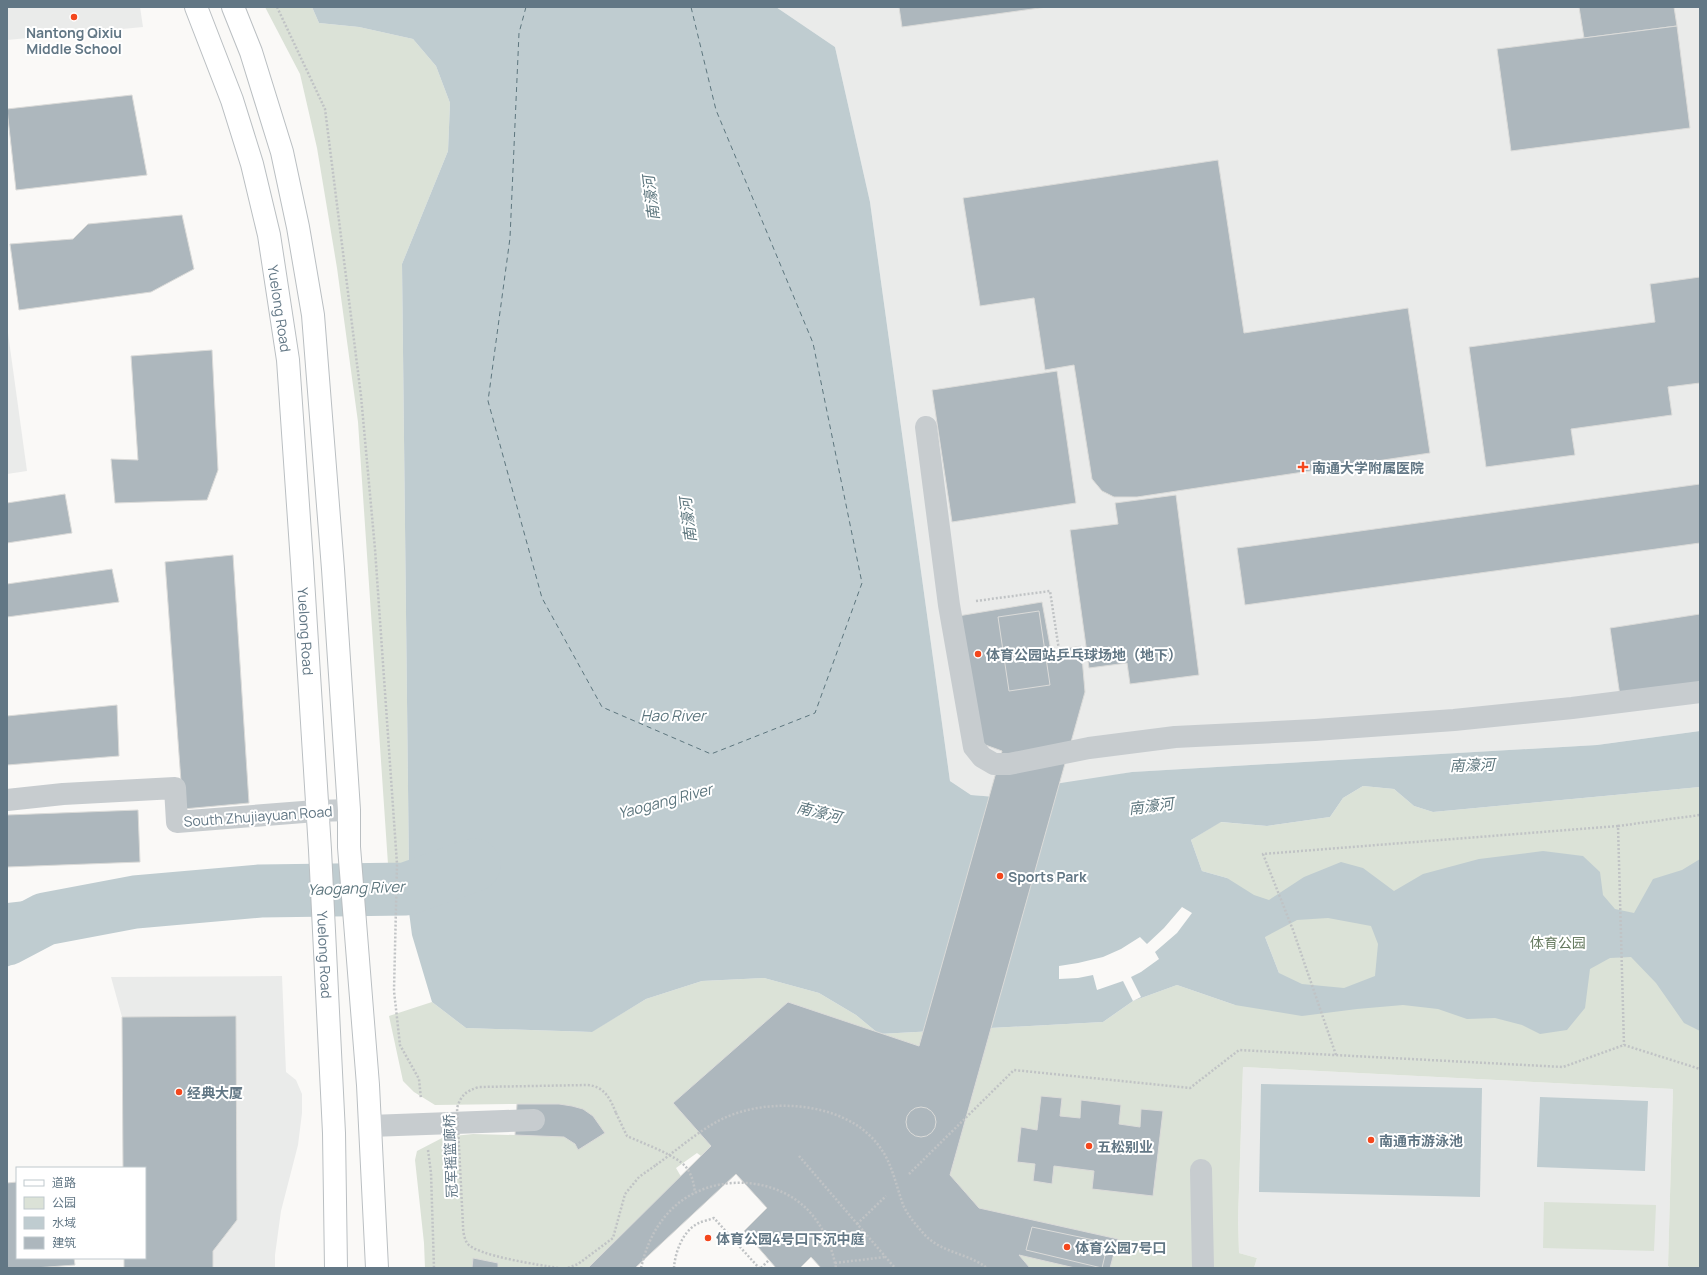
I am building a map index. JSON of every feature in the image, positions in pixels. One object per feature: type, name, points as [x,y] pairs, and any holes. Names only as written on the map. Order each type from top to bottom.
[{"type":"main road","name":"Yuelong Road","points":[[196,7],[232,100],[252,164],[269,235],[278,286],[288,360],[302,563],[316,811],[320,850],[334,1133],[336,1268]]},
{"type":"main road","points":[[233,7],[250,52],[282,152],[298,226],[313,315],[333,569],[349,810],[349,847],[370,1126],[378,1268]]},
{"type":"street","points":[[926,427],[950,604],[974,747],[982,757],[994,764],[1009,764],[1089,748],[1175,738],[1454,720],[1572,708],[1700,692]]},
{"type":"street","name":"South Zhujiayuan Road","points":[[7,800],[63,794],[175,788],[177,822],[316,811],[349,810]]},
{"type":"street","points":[[370,1126],[534,1120]]},
{"type":"street","points":[[1201,1170],[1203,1268]]},
{"type":"path","points":[[277,7],[325,109],[361,396],[376,557],[397,864],[394,931]]},
{"type":"path","points":[[950,604],[1050,591],[1060,650]]},
{"type":"path","points":[[1336,1055],[1293,930],[1263,854],[1618,826],[1700,815]]},
{"type":"path","points":[[1618,826],[1624,1045]]},
{"type":"path","points":[[909,1174],[1014,1070],[1190,1088],[1240,1050],[1563,1067],[1624,1045],[1700,1069]]},
{"type":"path","name":"冠军摇篮廊桥","points":[[558,1268],[490,1255],[474,1249],[467,1244],[463,1225],[457,1108],[463,1094],[470,1090],[479,1087],[587,1085],[602,1089],[610,1098],[627,1136],[654,1146],[685,1166],[693,1179],[695,1193]]},
{"type":"path","points":[[568,1268],[578,1264],[613,1238],[625,1194],[639,1177],[681,1146],[721,1120],[759,1108],[780,1105],[800,1106],[837,1115],[868,1134],[879,1146],[889,1162],[905,1208],[925,1235],[937,1245],[987,1268]]},
{"type":"path","points":[[799,1156],[895,1268]]},
{"type":"path","points":[[641,1268],[645,1251],[662,1220],[670,1210],[695,1193],[711,1186],[738,1183],[762,1186],[781,1192],[807,1209],[828,1237],[834,1255],[836,1268]]},
{"type":"path","points":[[857,1224],[886,1196]]},
{"type":"path","points":[[674,1268],[674,1261],[683,1237],[698,1223],[714,1218],[760,1268],[769,1260]]},
{"type":"path","points":[[835,1263],[886,1257]]},
{"type":"shaded area","name":"Nantong Qixiu Middle School","points":[[7,7],[140,7],[143,27],[7,40]]},
{"type":"shaded area","name":"南通大学附属医院","points":[[776,7],[1700,7],[1700,731],[1597,745],[1132,772],[996,797],[971,795],[950,781],[870,202],[835,47]]},
{"type":"shaded area","points":[[7,326],[27,471],[7,474]]},
{"type":"shaded area","points":[[282,976],[286,1072],[296,1080],[302,1094],[302,1113],[298,1145],[281,1211],[275,1255],[275,1268],[124,1268],[124,1259],[146,1259],[146,1167],[123,1167],[122,1017],[111,977]]},
{"type":"shaded area","points":[[1243,1067],[1673,1089],[1668,1266],[1670,1268],[1254,1268],[1257,1258],[1239,1253],[1238,1219]]},
{"type":"green space","points":[[265,7],[312,7],[319,23],[359,27],[413,39],[436,66],[450,103],[448,151],[402,264],[409,875],[389,879],[358,422],[337,268],[317,148],[300,74]]},
{"type":"green space","name":"体育公园","points":[[1363,786],[1394,789],[1414,806],[1433,812],[1700,787],[1700,1268],[1670,1268],[1668,1266],[1673,1089],[1243,1067],[1238,1219],[1239,1253],[1257,1258],[1254,1268],[926,1268],[743,1176],[721,1171],[697,1153],[676,1168],[683,1180],[637,1261],[636,1268],[425,1268],[424,1243],[415,1160],[417,1151],[444,1137],[473,1134],[515,1135],[517,1104],[435,1105],[414,1092],[403,1081],[389,1016],[432,1002],[466,1028],[591,1032],[646,999],[702,981],[764,978],[819,993],[856,1015],[879,1034],[1103,1022],[1133,1001],[1177,985],[1235,1005],[1279,973],[1265,937],[1227,878],[1202,871],[1191,840],[1220,822],[1267,826],[1330,817],[1343,798]]},
{"type":"green space","points":[[1544,1202],[1656,1205],[1654,1251],[1543,1248]]},
{"type":"water","name":"Hao River","points":[[312,7],[776,7],[835,47],[870,202],[950,781],[971,795],[996,797],[1048,785],[1132,772],[1597,745],[1700,731],[1700,787],[1433,812],[1414,806],[1394,789],[1363,786],[1343,798],[1330,817],[1267,826],[1221,822],[1191,840],[1202,871],[1227,878],[1254,895],[1269,900],[1304,877],[1341,862],[1363,868],[1394,891],[1423,874],[1479,859],[1543,851],[1583,856],[1600,872],[1603,895],[1615,909],[1634,913],[1653,879],[1682,870],[1700,859],[1700,1031],[1684,1023],[1656,983],[1631,957],[1610,958],[1590,969],[1585,1008],[1567,1030],[1540,1034],[1522,1025],[1495,1018],[1467,1019],[1438,1009],[1403,1005],[1302,1016],[1235,1005],[1177,985],[1133,1001],[1103,1022],[879,1034],[856,1015],[819,993],[764,978],[702,981],[646,999],[592,1032],[466,1028],[432,1002],[412,935],[406,889],[409,875],[402,264],[448,151],[450,103],[436,66],[413,39],[359,27],[319,23]],"holes":[[[1328,918],[1371,926],[1378,944],[1375,976],[1344,988],[1302,984],[1279,973],[1265,937],[1297,920]]]},
{"type":"water","points":[[284,867],[46,945],[7,967],[7,903],[176,884]]},
{"type":"water","name":"南通市游泳池","points":[[1261,1084],[1482,1088],[1480,1197],[1259,1192]]},
{"type":"water","points":[[1540,1097],[1648,1101],[1645,1171],[1537,1167]]},
{"type":"pier","points":[[1182,907],[1192,913],[1177,933],[1155,952],[1159,959],[1141,972],[1131,977],[1141,997],[1133,1001],[1123,981],[1097,990],[1093,975],[1078,978],[1059,979],[1059,966],[1103,957],[1121,949],[1140,937],[1147,944],[1164,928]]},
{"type":"building","points":[[899,7],[1047,7],[902,27]]},
{"type":"building","points":[[1579,7],[1674,7],[1677,26],[1584,38]]},
{"type":"building","points":[[1677,26],[1690,128],[1511,151],[1497,49]]},
{"type":"building","points":[[132,95],[147,175],[16,190],[7,109]]},
{"type":"building","points":[[1218,160],[1244,333],[1408,308],[1430,453],[1137,497],[1114,497],[1102,491],[1092,479],[1074,365],[1045,370],[1034,298],[980,306],[963,198]]},
{"type":"building","points":[[182,215],[194,269],[151,292],[19,310],[10,244],[73,239],[88,224]]},
{"type":"building","points":[[1700,277],[1700,383],[1668,387],[1672,415],[1571,429],[1575,455],[1486,467],[1469,347],[1655,322],[1650,284]]},
{"type":"building","points":[[212,350],[218,470],[207,500],[115,503],[111,459],[138,460],[131,356]]},
{"type":"building","points":[[1057,371],[1076,503],[952,522],[932,390]]},
{"type":"building","points":[[1700,484],[1700,543],[1245,605],[1237,548]]},
{"type":"building","points":[[65,494],[72,533],[7,543],[7,503]]},
{"type":"building","points":[[1176,495],[1199,675],[1130,684],[1127,663],[1089,668],[1070,530],[1118,524],[1115,503]]},
{"type":"building","points":[[233,555],[249,803],[183,809],[165,562]]},
{"type":"building","points":[[112,569],[119,602],[7,617],[7,584]]},
{"type":"building","name":"Sports Park","points":[[1042,602],[1051,651],[1081,646],[1085,692],[950,1175],[979,1208],[1118,1239],[1110,1268],[1075,1268],[1019,1255],[1030,1268],[821,1268],[811,1257],[800,1268],[776,1268],[744,1231],[767,1208],[736,1174],[635,1268],[588,1268],[711,1146],[673,1103],[788,1002],[919,1046],[1002,751],[969,739],[952,617]]},
{"type":"building","points":[[1039,611],[1050,685],[1009,691],[998,617]]},
{"type":"building","points":[[1700,614],[1700,683],[1620,696],[1610,628]]},
{"type":"building","points":[[117,705],[119,756],[7,765],[7,716]]},
{"type":"building","points":[[138,810],[140,862],[7,867],[7,815]]},
{"type":"building","name":"经典大厦","points":[[236,1016],[237,1220],[213,1251],[213,1268],[124,1268],[124,1259],[146,1259],[146,1167],[123,1167],[122,1017]]},
{"type":"building","name":"五松别业","points":[[1041,1096],[1062,1098],[1060,1116],[1080,1118],[1081,1100],[1121,1105],[1119,1124],[1140,1127],[1141,1109],[1163,1111],[1153,1196],[1092,1189],[1094,1171],[1054,1166],[1052,1184],[1033,1181],[1035,1164],[1017,1162],[1021,1127],[1037,1130]]},
{"type":"building","points":[[517,1104],[559,1104],[583,1109],[593,1116],[605,1133],[578,1150],[575,1144],[564,1137],[515,1135]]},
{"type":"building","points":[[921,1107],[932,1111],[936,1122],[932,1133],[921,1137],[910,1133],[906,1122],[910,1111]]},
{"type":"building","points":[[16,1182],[16,1259],[74,1259],[75,1265],[7,1268],[7,1183]]},
{"type":"building","name":"体育公园7号口","points":[[1032,1227],[1108,1243],[1102,1268],[1026,1250]]},
{"type":"building","points":[[473,1258],[498,1263],[498,1268],[472,1268]]},
{"type":"waterway","name":"Yaogang River","points":[[7,939],[45,919],[135,902],[260,891],[406,889],[474,865]]},
{"type":"ferry route","points":[[526,7],[519,33],[510,238],[488,401],[542,598],[602,707],[711,754],[815,713],[862,583],[813,343],[716,110],[691,7]]},
{"type":"place","name":"Nantong Qixiu Middle School","points":[[74,17]]},
{"type":"place","name":"南通大学附属医院","points":[[1303,467]]},
{"type":"place","name":"体育公园站乒乓球场地（地下）","points":[[978,654]]},
{"type":"place","name":"Sports Park","points":[[1000,876]]},
{"type":"place","name":"经典大厦","points":[[179,1092]]},
{"type":"place","name":"南通市游泳池","points":[[1371,1140]]},
{"type":"place","name":"五松别业","points":[[1089,1146]]},
{"type":"place","name":"体育公园4号口下沉中庭","points":[[708,1238]]},
{"type":"place","name":"体育公园7号口","points":[[1067,1247]]},
{"type":"water label","name":"南濠河","points":[[651,198]]},
{"type":"water label","name":"南濠河","points":[[688,520]]},
{"type":"water label","name":"南濠河","points":[[1472,765]]},
{"type":"water label","name":"南濠河","points":[[1151,806]]},
{"type":"water label","name":"南濠河","points":[[819,812]]}]
